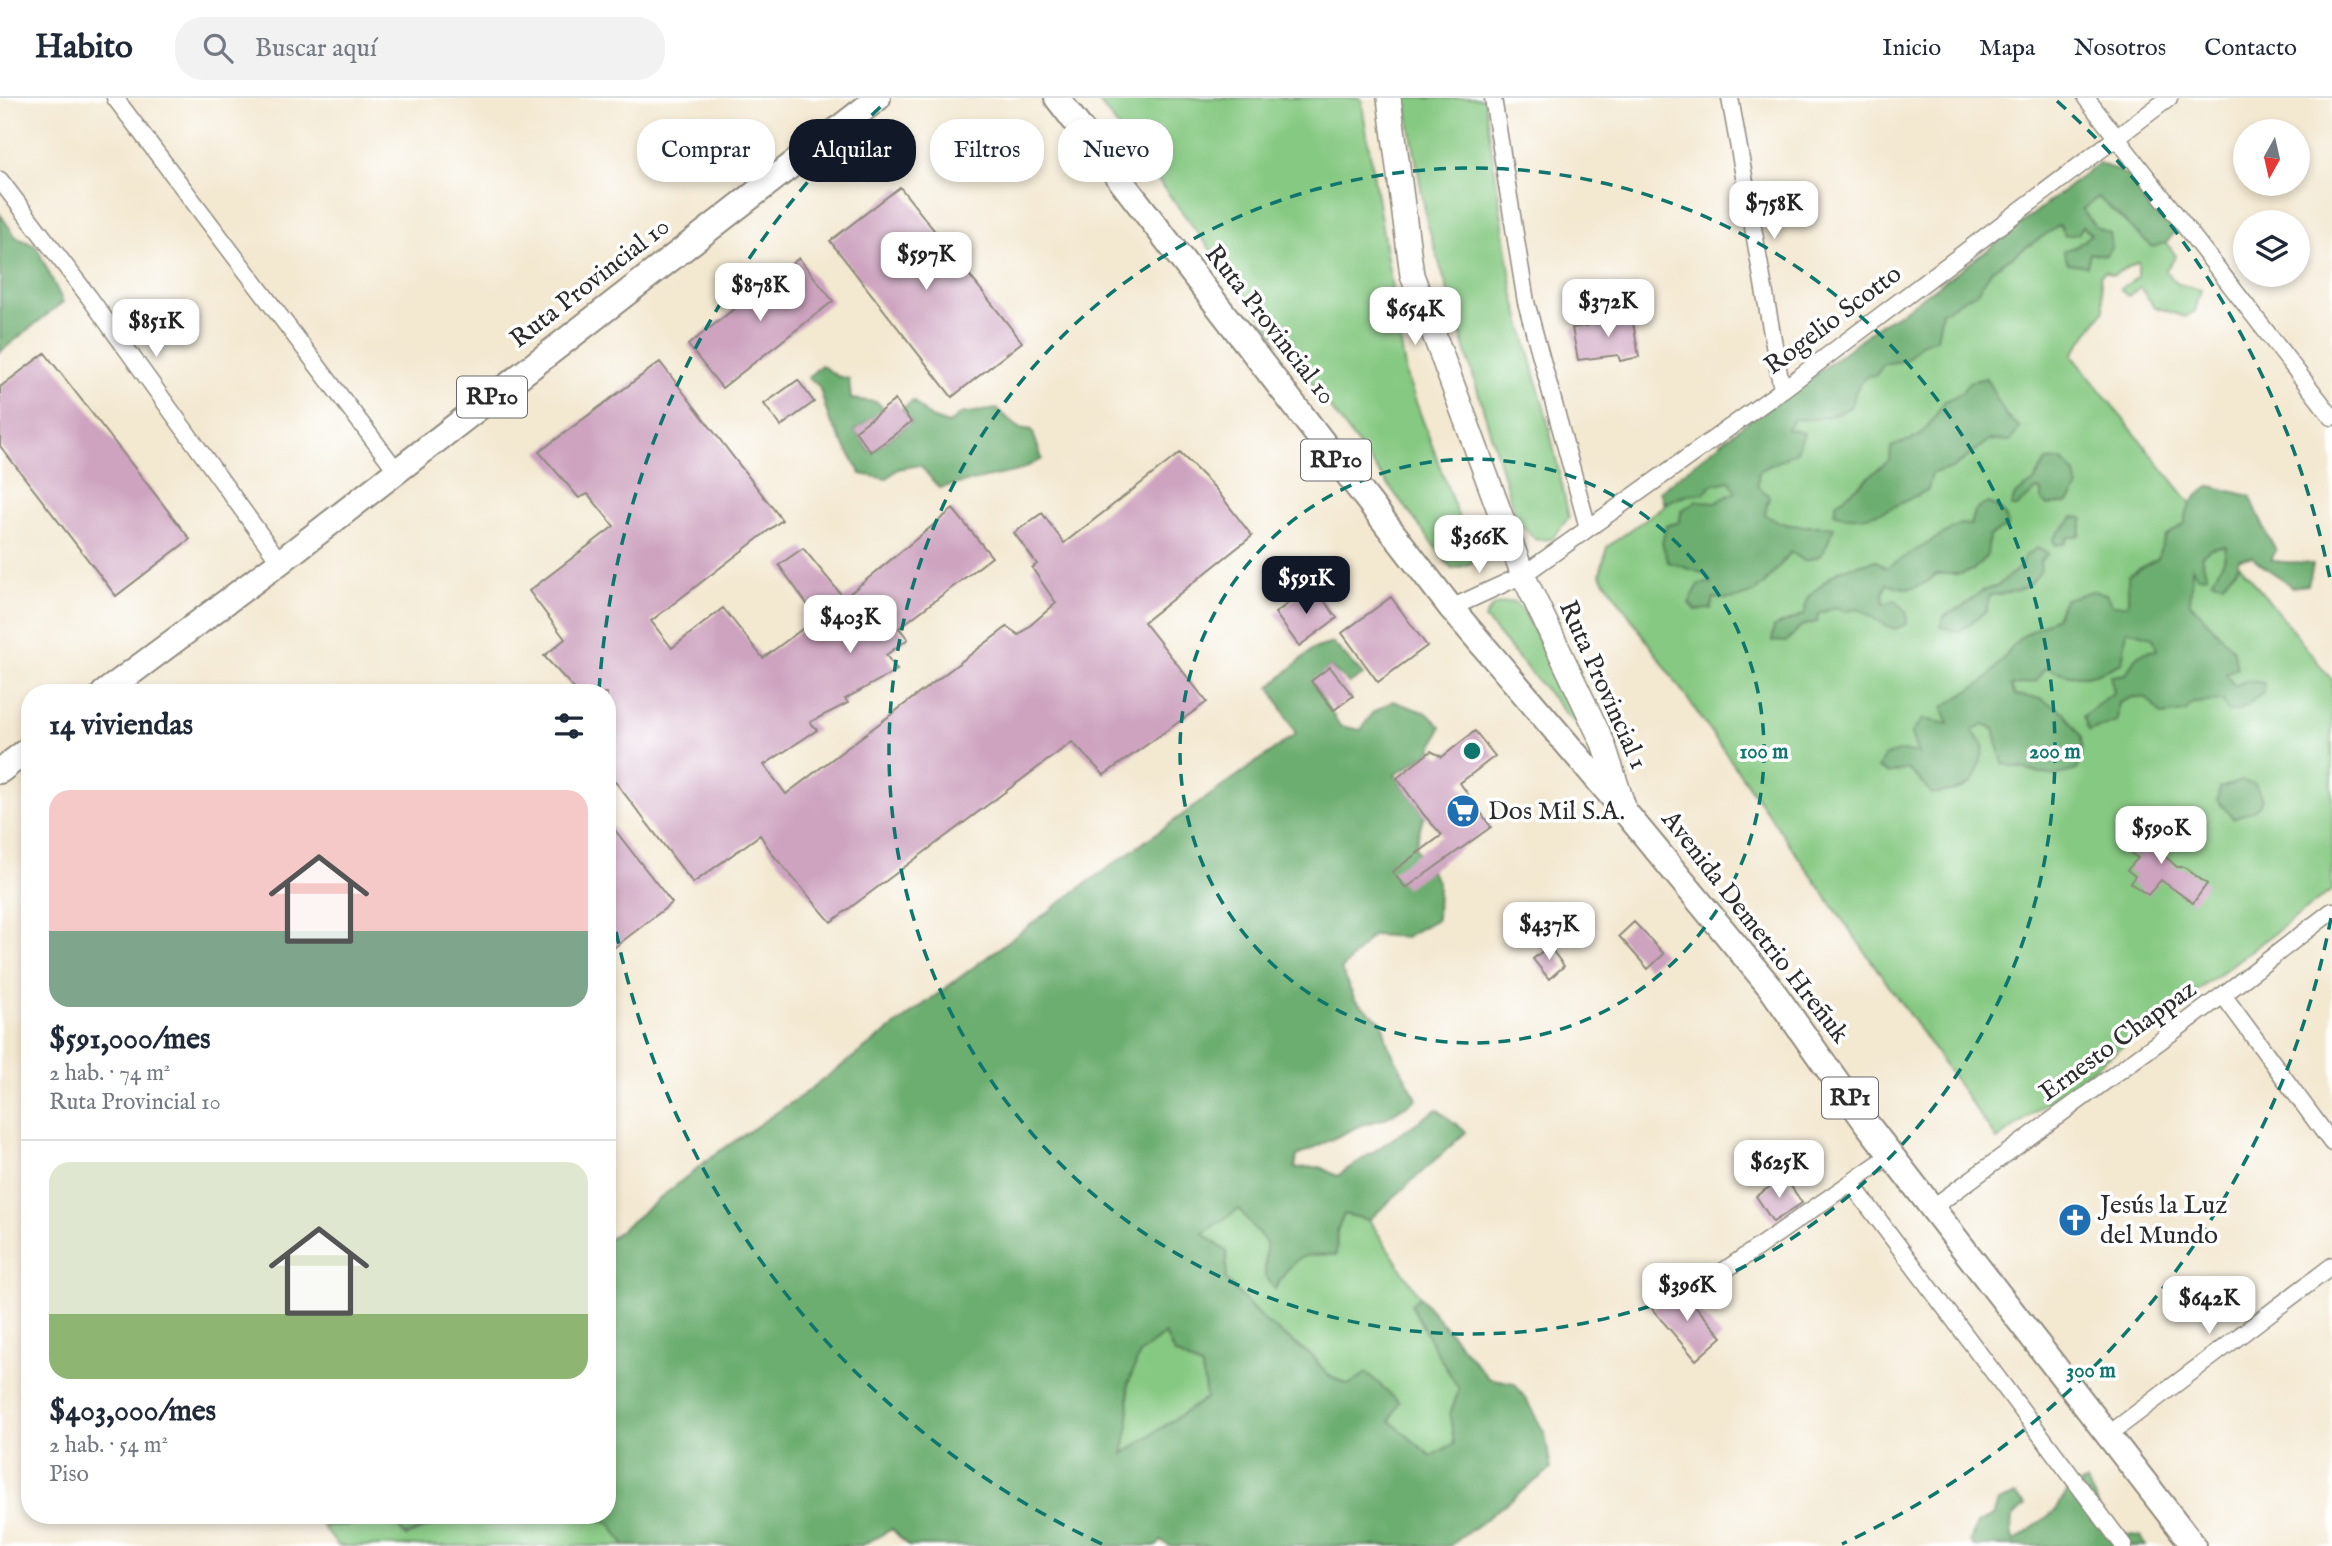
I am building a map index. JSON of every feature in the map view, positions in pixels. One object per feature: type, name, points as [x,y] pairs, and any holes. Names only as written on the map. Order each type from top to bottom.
[{"type":"main road","name":"Ruta Provincial 10","points":[[116,684],[280,562],[878,98]]},
{"type":"main road","name":"Ruta Provincial 10","points":[[1057,98],[1451,608],[1626,813]]},
{"type":"main road","name":"Ruta Provincial 1","points":[[1389,98],[1412,275],[1523,575],[1603,743],[1626,813]]},
{"type":"main road","points":[[0,771],[21,755]]},
{"type":"main road","name":"Avenida Demetrio Hreñuk","points":[[1626,813],[1770,986],[1867,1124],[2194,1546]]},
{"type":"street","points":[[115,98],[397,471]]},
{"type":"street","points":[[1493,98],[1526,302],[1588,528]]},
{"type":"street","points":[[1730,98],[1782,390]]},
{"type":"street","points":[[2085,98],[2332,417]]},
{"type":"street","name":"Rogelio Scotto","points":[[1451,608],[1523,575],[1782,390],[2169,98]]},
{"type":"street","points":[[0,180],[89,297],[280,562]]},
{"type":"street","name":"Ernesto Chappaz","points":[[1932,1208],[2332,911]]},
{"type":"street","points":[[2222,995],[2332,1143]]},
{"type":"street","points":[[1715,1277],[1892,1154]]},
{"type":"street","points":[[1851,1183],[2124,1546]]},
{"type":"street","points":[[2108,1435],[2332,1266]]},
{"type":"green space","points":[[1096,98],[1361,98],[1406,375],[1475,562],[1452,569],[1159,182],[1173,182],[1173,119],[1112,119]]},
{"type":"green space","points":[[1405,98],[1484,98],[1513,292],[1547,419],[1569,517],[1552,539],[1536,540],[1517,521],[1427,222]]},
{"type":"green space","points":[[2099,163],[2134,178],[2174,232],[2167,243],[2152,247],[2098,197],[2082,210],[2097,228],[2110,233],[2112,248],[2106,255],[2090,253],[2087,266],[2068,263],[2063,251],[2077,246],[2091,234],[2083,226],[2078,234],[2065,236],[2060,225],[1992,270],[1977,292],[1942,312],[1937,338],[1921,344],[1906,360],[1884,364],[1876,375],[1866,376],[1855,392],[1852,406],[1824,417],[1794,419],[1787,429],[1804,433],[1797,452],[1759,471],[1757,485],[1769,496],[1765,514],[1773,519],[1789,525],[1834,527],[1825,550],[1818,557],[1804,561],[1791,552],[1767,581],[1750,594],[1740,598],[1714,598],[1711,609],[1696,610],[1689,603],[1699,584],[1712,583],[1705,574],[1668,562],[1662,543],[1666,526],[1679,522],[1682,510],[1697,501],[1716,502],[1736,492],[1730,481],[1714,484],[1704,493],[1686,495],[1664,503],[1660,491],[1757,414],[1796,390],[1880,324],[1899,314],[1986,251]]},
{"type":"green space","points":[[2098,197],[2152,246],[2167,243],[2176,256],[2165,271],[2178,284],[2201,290],[2195,311],[2185,317],[2155,307],[2140,288],[2128,296],[2120,289],[2138,277],[2138,262],[2113,275],[2105,271],[2100,275],[2104,310],[2072,355],[2332,680],[2332,890],[1997,1140],[1600,574],[1607,547],[1998,263],[2000,265],[2060,224],[2083,226],[2091,235],[2077,246],[2063,251],[2090,253],[2097,228],[2082,210]]},
{"type":"green space","points":[[0,214],[16,237],[36,246],[63,302],[0,352]]},
{"type":"green space","points":[[821,365],[837,376],[849,379],[851,399],[877,402],[884,409],[855,431],[871,452],[911,422],[902,409],[913,401],[931,418],[949,424],[960,414],[997,409],[1019,428],[1032,430],[1042,459],[1018,471],[939,488],[920,465],[898,469],[886,479],[861,474],[829,419],[819,386],[808,378]]},
{"type":"green space","points":[[1986,378],[2006,416],[2020,428],[2010,441],[1989,440],[1954,468],[1932,473],[1928,490],[1882,512],[1859,517],[1834,513],[1837,502],[1890,460],[1891,447],[1918,437],[1944,402],[1962,392],[1969,382]]},
{"type":"green space","points":[[2062,460],[2075,474],[2078,489],[2067,503],[2047,505],[2042,500],[2042,491],[2036,490],[2017,507],[2011,507],[2015,495],[2034,482],[2046,461]]},
{"type":"green space","points":[[2211,486],[2250,496],[2276,550],[2271,560],[2313,565],[2308,585],[2291,587],[2253,557],[2238,559],[2238,567],[2223,583],[2212,581],[2224,560],[2226,546],[2211,548],[2201,556],[2207,576],[2197,577],[2192,567],[2190,603],[2233,649],[2237,668],[2226,673],[2234,686],[2245,681],[2264,683],[2263,693],[2239,711],[2228,712],[2223,701],[2193,703],[2185,712],[2162,715],[2146,698],[2133,697],[2119,703],[2117,721],[2089,731],[2083,716],[2114,692],[2110,676],[2126,674],[2137,656],[2157,650],[2153,637],[2127,630],[2122,663],[2084,676],[2068,675],[2045,668],[2036,681],[2011,686],[2015,695],[2041,699],[2064,712],[2081,736],[2082,753],[2077,770],[2054,776],[2003,764],[1994,729],[1983,725],[1972,730],[1984,747],[1978,771],[1970,784],[1964,787],[1932,794],[1907,769],[1889,774],[1878,768],[1884,756],[1903,751],[1918,754],[1911,734],[1923,719],[1948,724],[1943,707],[1985,681],[2020,638],[2056,617],[2065,599],[2092,591],[2106,594],[2112,605],[2128,605],[2128,575],[2157,559],[2165,537],[2185,523],[2193,501]]},
{"type":"green space","points":[[1987,503],[2002,512],[2008,527],[1989,536],[1987,555],[1973,570],[1960,574],[1936,574],[1913,588],[1887,583],[1883,594],[1884,604],[1896,600],[1906,611],[1907,624],[1895,629],[1858,608],[1845,612],[1836,607],[1818,614],[1817,622],[1801,626],[1786,642],[1772,641],[1774,627],[1805,614],[1808,597],[1835,574],[1846,568],[1876,560],[1886,568],[1960,524],[1971,525],[1975,511]]},
{"type":"green space","points":[[2073,517],[2083,518],[2080,534],[2068,537],[2065,543],[2055,545],[2055,536]]},
{"type":"green space","points":[[2037,548],[2048,554],[2040,561],[2041,570],[2026,587],[1990,595],[1986,611],[1959,632],[1941,627],[1944,616],[1962,607],[1982,591],[1997,586],[2019,568],[2025,556]]},
{"type":"green space","points":[[1514,602],[1524,612],[1565,693],[1593,739],[1566,714],[1485,619],[1496,605]]},
{"type":"green space","points":[[1333,643],[1363,675],[1349,684],[1330,667],[1312,682],[1340,726],[1361,730],[1372,713],[1393,701],[1427,713],[1441,727],[1431,751],[1395,775],[1424,815],[1415,847],[1438,883],[1437,919],[1405,937],[1373,935],[1341,970],[1355,1000],[1382,1022],[1388,1045],[1417,1099],[1384,1119],[1361,1125],[1297,1156],[1295,1168],[1320,1167],[1337,1176],[1437,1109],[1466,1132],[1369,1220],[1344,1214],[1337,1231],[1336,1255],[1313,1255],[1298,1259],[1275,1289],[1265,1275],[1266,1243],[1239,1209],[1203,1233],[1227,1252],[1226,1280],[1264,1321],[1314,1358],[1326,1374],[1348,1385],[1367,1373],[1399,1402],[1390,1421],[1431,1456],[1454,1444],[1450,1415],[1459,1389],[1411,1304],[1420,1297],[1488,1378],[1514,1383],[1545,1434],[1551,1469],[1450,1546],[1170,1546],[1161,1541],[1157,1546],[908,1546],[892,1529],[861,1546],[625,1546],[611,1524],[616,1524],[616,1234],[711,1157],[801,1096],[1081,887],[1296,734],[1270,687],[1313,649]],"holes":[[[1165,1334],[1174,1353],[1202,1368],[1206,1398],[1123,1454],[1129,1425],[1128,1384],[1140,1353]]]},
{"type":"green space","points":[[2241,781],[2255,784],[2262,799],[2254,810],[2233,818],[2217,800],[2220,788]]},
{"type":"green space","points":[[1239,1209],[1267,1244],[1265,1275],[1309,1253],[1336,1254],[1337,1231],[1344,1214],[1369,1220],[1420,1297],[1411,1304],[1459,1389],[1450,1415],[1454,1444],[1431,1456],[1348,1385],[1326,1374],[1314,1357],[1264,1321],[1226,1280],[1227,1252],[1202,1233]]},
{"type":"green space","points":[[1165,1334],[1174,1353],[1202,1368],[1206,1398],[1122,1454],[1129,1425],[1128,1384],[1140,1353]]},
{"type":"green space","points":[[2087,1482],[2103,1516],[2117,1534],[2141,1536],[2146,1546],[1974,1546],[1970,1541],[1977,1524],[1993,1516],[1998,1502],[2015,1495],[2025,1505],[2012,1518],[2014,1542],[2056,1510],[2071,1486]]},
{"type":"green space","points":[[321,1524],[352,1524],[351,1525],[323,1527]]},
{"type":"green space","points":[[396,1524],[406,1536],[437,1524],[611,1524],[625,1546],[338,1546],[323,1527]]},
{"type":"green space","points":[[396,1524],[437,1524],[406,1536]]},
{"type":"building","points":[[900,187],[1022,342],[952,397],[830,241]]},
{"type":"building","points":[[799,258],[833,301],[722,388],[688,345]]},
{"type":"building","points":[[1631,311],[1639,357],[1620,361],[1618,355],[1578,360],[1572,328],[1611,322],[1611,314]]},
{"type":"building","points":[[45,353],[190,539],[116,596],[0,446],[0,387]]},
{"type":"building","points":[[660,362],[782,520],[651,621],[672,648],[723,608],[763,658],[817,618],[779,565],[803,548],[844,598],[953,509],[992,557],[899,628],[908,639],[886,655],[897,670],[845,699],[848,703],[810,722],[817,730],[764,765],[786,794],[1007,627],[1019,635],[1056,603],[1032,568],[1037,564],[1014,533],[1042,513],[1064,543],[1180,453],[1215,488],[1252,536],[1144,622],[1207,702],[1104,775],[1072,742],[831,922],[773,855],[760,835],[693,883],[616,783],[616,684],[570,684],[544,656],[565,639],[529,591],[614,526],[588,494],[579,498],[539,452]]},
{"type":"building","points":[[798,380],[814,402],[781,426],[764,404]]},
{"type":"building","points":[[895,400],[911,422],[871,452],[855,431]]},
{"type":"building","points":[[1313,586],[1337,618],[1299,646],[1275,613]]},
{"type":"building","points":[[1391,597],[1427,646],[1378,682],[1342,633]]},
{"type":"building","points":[[1330,667],[1353,696],[1334,710],[1311,681]]},
{"type":"building","points":[[1475,731],[1495,756],[1460,783],[1491,827],[1406,888],[1392,872],[1442,835],[1397,778],[1431,751],[1442,757]]},
{"type":"building","points":[[2155,821],[2173,833],[2158,850],[2177,867],[2184,867],[2207,884],[2193,903],[2161,880],[2148,895],[2130,883],[2135,876],[2127,870],[2138,858],[2130,853],[2132,839],[2142,837]]},
{"type":"building","points":[[616,831],[672,903],[616,946]]},
{"type":"building","points":[[1634,922],[1664,954],[1648,969],[1619,936]]},
{"type":"building","points":[[1549,946],[1564,966],[1549,979],[1533,959]]},
{"type":"building","points":[[1785,1177],[1802,1203],[1773,1222],[1756,1196]]},
{"type":"building","points":[[1679,1287],[1722,1337],[1696,1360],[1652,1309]]},
{"type":"place","name":"Dos Mil S.A.","points":[[1463,811]]},
{"type":"place","name":"Jesús la Luz del Mundo","points":[[2075,1220]]}]
